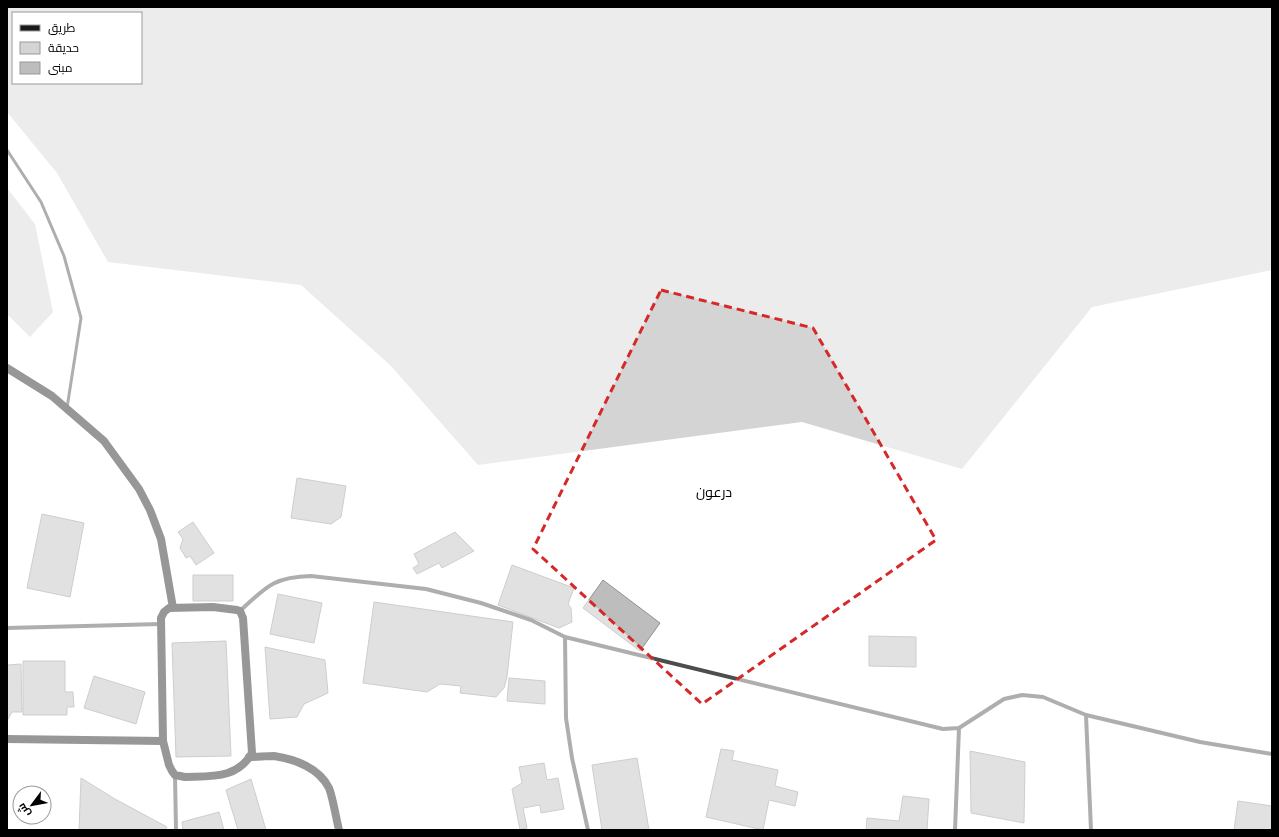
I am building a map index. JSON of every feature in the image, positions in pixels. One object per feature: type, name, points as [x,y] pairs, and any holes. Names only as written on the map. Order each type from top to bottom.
[{"type":"main road","points":[[7,368],[52,396],[104,441],[139,489],[150,510],[161,539],[173,608]]},
{"type":"main road","points":[[169,608],[213,608],[240,611],[243,618],[252,753],[237,770],[226,774],[185,777],[175,775],[169,765],[163,741],[161,618],[164,612],[169,608]]},
{"type":"main road","points":[[7,739],[163,741]]},
{"type":"main road","points":[[249,757],[274,756],[302,763],[312,769],[329,788],[339,830]]},
{"type":"street","points":[[240,611],[271,584],[282,579],[297,576],[311,576],[426,589],[481,603],[531,620],[565,637],[943,729],[959,728],[1004,699],[1022,695],[1043,697],[1086,715],[1200,742],[1272,754]]},
{"type":"street","points":[[7,628],[161,624]]},
{"type":"street","points":[[565,637],[566,718],[572,758],[588,830]]},
{"type":"street","points":[[1086,715],[1091,830]]},
{"type":"street","points":[[955,830],[959,728]]},
{"type":"street","points":[[175,775],[176,830]]},
{"type":"lane","points":[[7,150],[42,202],[64,256],[81,318],[67,408]]},
{"type":"highlighted area","points":[[661,290],[813,328],[936,540],[702,704],[533,549]]},
{"type":"green space","points":[[7,7],[1272,7],[1272,270],[1092,307],[962,469],[802,422],[478,465],[391,366],[301,285],[108,262],[57,173],[7,112]]},
{"type":"green space","points":[[7,188],[35,224],[53,312],[30,337],[7,314]]},
{"type":"building","points":[[297,478],[346,486],[341,517],[331,524],[291,518]]},
{"type":"building","points":[[42,514],[84,523],[70,597],[27,588]]},
{"type":"building","points":[[193,522],[214,553],[196,565],[190,556],[186,558],[180,548],[183,539],[178,532]]},
{"type":"building","points":[[455,532],[474,551],[442,568],[439,563],[417,574],[413,568],[419,564],[414,554]]},
{"type":"building","points":[[512,565],[574,588],[568,604],[571,608],[572,622],[559,628],[498,605]]},
{"type":"building","points":[[193,575],[233,575],[233,601],[193,601]]},
{"type":"building","points":[[603,580],[660,623],[640,651],[583,608]]},
{"type":"building","points":[[278,594],[322,603],[314,643],[270,634]]},
{"type":"building","points":[[374,602],[513,622],[507,677],[504,688],[496,697],[460,693],[461,686],[440,684],[427,692],[363,683]]},
{"type":"building","points":[[869,636],[916,637],[916,667],[869,666]]},
{"type":"building","points":[[226,641],[231,756],[176,757],[172,643]]},
{"type":"building","points":[[265,647],[325,660],[328,693],[304,704],[297,717],[270,719]]},
{"type":"building","points":[[23,661],[65,661],[65,692],[73,692],[74,707],[67,707],[67,715],[23,715]]},
{"type":"building","points":[[21,664],[22,712],[12,712],[7,721],[7,665]]},
{"type":"building","points":[[94,676],[145,692],[136,724],[84,708]]},
{"type":"building","points":[[509,678],[545,681],[545,704],[507,701]]},
{"type":"building","points":[[721,749],[734,751],[732,760],[778,770],[775,786],[798,792],[795,806],[769,800],[763,830],[706,817]]},
{"type":"building","points":[[970,751],[1025,762],[1024,823],[971,813]]},
{"type":"building","points":[[637,758],[649,830],[602,830],[592,765]]},
{"type":"building","points":[[544,763],[547,780],[558,778],[564,809],[541,813],[540,805],[523,808],[527,828],[520,830],[512,789],[522,783],[519,767]]},
{"type":"building","points":[[81,778],[115,799],[167,827],[165,830],[79,830]]},
{"type":"building","points":[[251,779],[266,830],[238,830],[226,790]]},
{"type":"building","points":[[903,796],[929,799],[927,830],[866,830],[867,818],[899,821]]},
{"type":"building","points":[[1238,801],[1272,806],[1272,830],[1234,830]]},
{"type":"building","points":[[219,812],[224,830],[183,830],[182,822]]},
{"type":"district","name":"درعون","points":[[714,492]]}]
